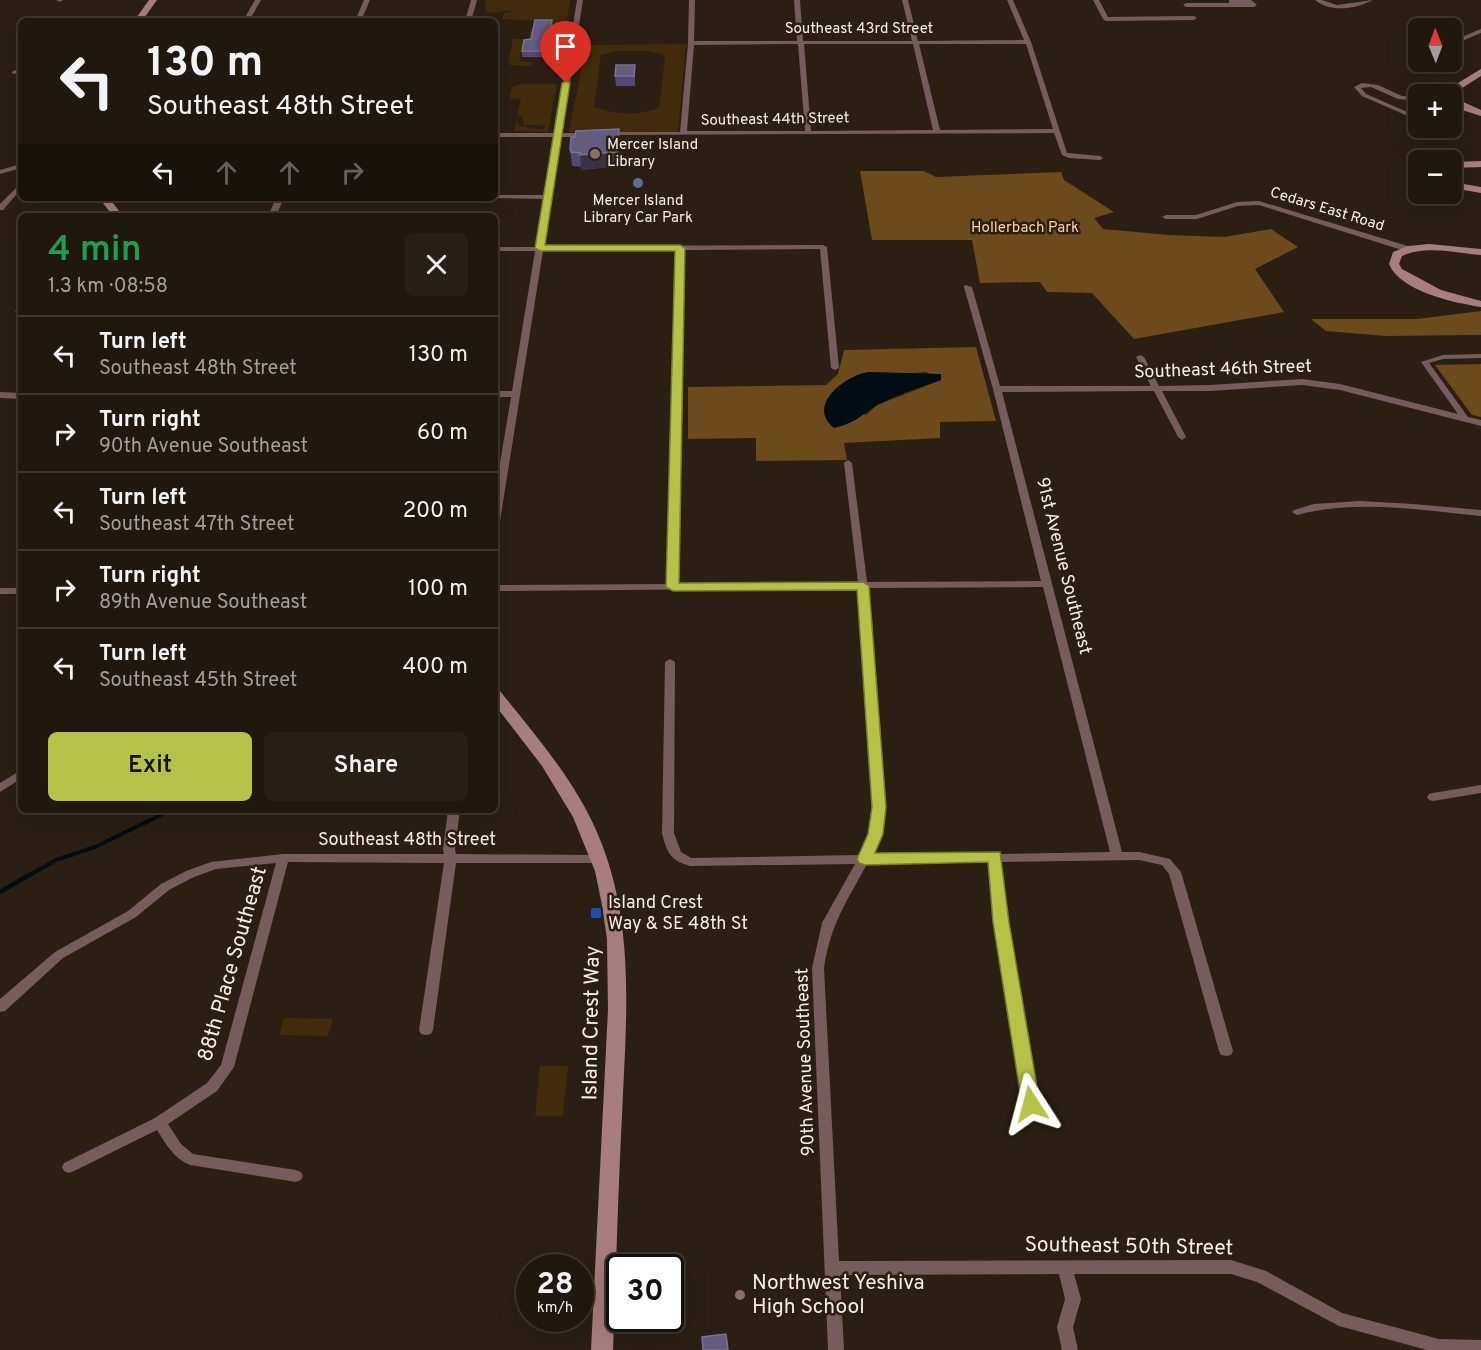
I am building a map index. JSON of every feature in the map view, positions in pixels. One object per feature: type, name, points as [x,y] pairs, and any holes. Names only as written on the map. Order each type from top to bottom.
[{"type":"main road","points":[[140,18],[153,0]]},
{"type":"main road","points":[[1462,84],[1481,72]]},
{"type":"main road","points":[[1462,106],[1481,112]]},
{"type":"main road","points":[[1462,165],[1481,164]]},
{"type":"main road","points":[[1462,187],[1481,190]]},
{"type":"main road","points":[[106,201],[116,213]]},
{"type":"main road","points":[[1481,252],[1429,247],[1408,249],[1397,254],[1395,258],[1395,268],[1401,275],[1438,292],[1481,304]]},
{"type":"main road","name":"Island Crest Way","points":[[498,699],[563,784],[591,836],[607,884],[614,921],[619,978],[602,1350]]},
{"type":"street","points":[[248,18],[258,0]]},
{"type":"street","points":[[359,18],[367,0]]},
{"type":"street","points":[[469,18],[474,0]]},
{"type":"street","points":[[498,504],[580,0]]},
{"type":"street","points":[[683,134],[691,43],[692,0]]},
{"type":"street","points":[[797,0],[808,133]]},
{"type":"street","points":[[905,0],[938,132]]},
{"type":"street","points":[[1010,0],[1028,42],[1064,154],[1100,158]]},
{"type":"street","points":[[1096,0],[1106,19],[1194,18],[1184,3]]},
{"type":"street","points":[[1318,0],[1330,6],[1353,5],[1370,0]]},
{"type":"street","points":[[1184,3],[1232,2]]},
{"type":"street","points":[[1462,39],[1481,31]]},
{"type":"street","name":"Southeast 43rd Street","points":[[691,43],[1028,42]]},
{"type":"street","points":[[1408,98],[1396,96],[1375,85],[1357,87],[1364,95],[1408,114]]},
{"type":"street","name":"Southeast 44th Street","points":[[498,135],[1055,131]]},
{"type":"street","points":[[0,172],[18,166]]},
{"type":"street","points":[[0,208],[18,188]]},
{"type":"street","points":[[498,197],[548,197]]},
{"type":"street","name":"Cedars East Road","points":[[1166,217],[1197,217],[1237,204],[1259,203],[1408,249]]},
{"type":"street","points":[[498,249],[823,247],[835,368]]},
{"type":"street","points":[[673,587],[680,248]]},
{"type":"street","name":"91st Avenue Southeast","points":[[968,287],[997,389],[1117,856]]},
{"type":"street","points":[[1466,420],[1425,362],[1443,357],[1481,356]]},
{"type":"street","points":[[1140,357],[1182,437]]},
{"type":"street","name":"Southeast 46th Street","points":[[997,389],[1158,389],[1291,382],[1318,383],[1481,423]]},
{"type":"street","points":[[498,394],[517,394]]},
{"type":"street","points":[[0,395],[18,396]]},
{"type":"street","name":"90th Avenue Southeast","points":[[836,1350],[818,968],[821,947],[834,910],[865,859],[876,834],[879,807],[863,586],[848,464]]},
{"type":"street","points":[[1297,513],[1306,509],[1337,504],[1481,513]]},
{"type":"street","points":[[498,588],[1047,584]]},
{"type":"street","points":[[0,591],[18,591]]},
{"type":"street","points":[[670,662],[668,833],[672,850],[677,858],[690,862],[995,856],[1139,856],[1166,862],[1175,872],[1226,1051]]},
{"type":"street","points":[[0,788],[18,776]]},
{"type":"street","points":[[1433,797],[1481,789]]},
{"type":"street","points":[[426,1030],[451,858],[449,849],[454,813]]},
{"type":"street","points":[[995,856],[1001,922],[1031,1104]]},
{"type":"street","name":"Southeast 48th Street","points":[[0,1007],[59,955],[132,914],[165,888],[190,874],[215,865],[283,858],[599,859]]},
{"type":"street","name":"88th Place Southeast","points":[[160,1122],[212,1087],[226,1066],[283,858]]},
{"type":"street","points":[[69,1167],[160,1122],[176,1148],[190,1159],[296,1176]]},
{"type":"street","points":[[1065,1266],[1073,1299],[1065,1327],[1070,1350]]},
{"type":"street","name":"Southeast 50th Street","points":[[833,1268],[1231,1267],[1261,1276],[1339,1319],[1439,1346],[1481,1347]]},
{"type":"shaded area","points":[[486,0],[570,0],[565,37],[543,37],[523,46],[519,61],[533,62],[532,66],[510,65],[508,62],[513,39],[529,39],[530,29],[533,29],[534,34],[552,30],[552,26],[537,21],[502,19],[504,13],[516,10],[485,12]]},
{"type":"shaded area","points":[[686,44],[678,132],[569,132],[586,45]],"holes":[[[618,51],[649,51],[665,55],[659,108],[626,114],[594,107],[601,55]]]},
{"type":"shaded area","points":[[521,84],[557,84],[548,132],[514,131],[516,120],[520,126],[544,130],[545,125],[524,125],[522,116],[517,116],[521,99],[509,99],[512,87]]},
{"type":"shaded area","points":[[868,372],[941,374],[941,380],[887,400],[854,421],[834,428],[826,419],[824,410],[826,401],[840,385]]},
{"type":"shaded area","points":[[284,1018],[333,1019],[328,1036],[279,1035]]},
{"type":"shaded area","points":[[540,1066],[568,1066],[563,1116],[535,1116]]},
{"type":"green space","name":"Hollerbach Park","points":[[860,171],[924,171],[936,177],[1061,172],[1064,180],[1114,212],[1094,218],[1103,229],[1224,237],[1271,229],[1298,247],[1255,269],[1284,312],[1134,339],[1092,293],[1047,292],[1040,282],[980,283],[972,240],[872,240]]},
{"type":"green space","points":[[1481,311],[1481,335],[1385,336],[1326,331],[1311,319],[1417,319]]},
{"type":"green space","points":[[976,347],[996,421],[940,422],[940,438],[844,443],[847,460],[756,461],[756,438],[688,439],[688,387],[826,385],[838,374],[844,350]],"holes":[[[926,372],[941,380],[877,405],[866,415],[825,405],[836,390],[858,375]]]},
{"type":"green space","points":[[1481,364],[1481,417],[1472,415],[1435,365]]},
{"type":"building","points":[[535,20],[552,20],[546,51],[522,51],[524,40],[531,39]]},
{"type":"building","points":[[616,65],[635,65],[634,76],[615,76]]},
{"type":"building","points":[[619,129],[617,152],[580,155],[581,153],[571,152],[571,137],[575,137],[576,131]]},
{"type":"building","points":[[726,1334],[728,1350],[703,1350],[702,1337]]},
{"type":"waterway","points":[[26,877],[56,860],[95,847],[165,813]]},
{"type":"waterway","points":[[0,892],[29,875]]},
{"type":"place","name":"Mercer Island Library","points":[[595,154]]},
{"type":"place","name":"Mercer Island Library Car Park","points":[[638,183]]},
{"type":"place","name":"Island Crest Way & SE 48th St","points":[[596,913]]},
{"type":"place","name":"Northwest Yeshiva High School","points":[[740,1295]]},
{"type":"route","points":[[566,83],[540,248],[680,248],[673,587],[863,586],[879,807],[876,834],[865,859],[995,856],[1001,922],[1031,1104]]}]
